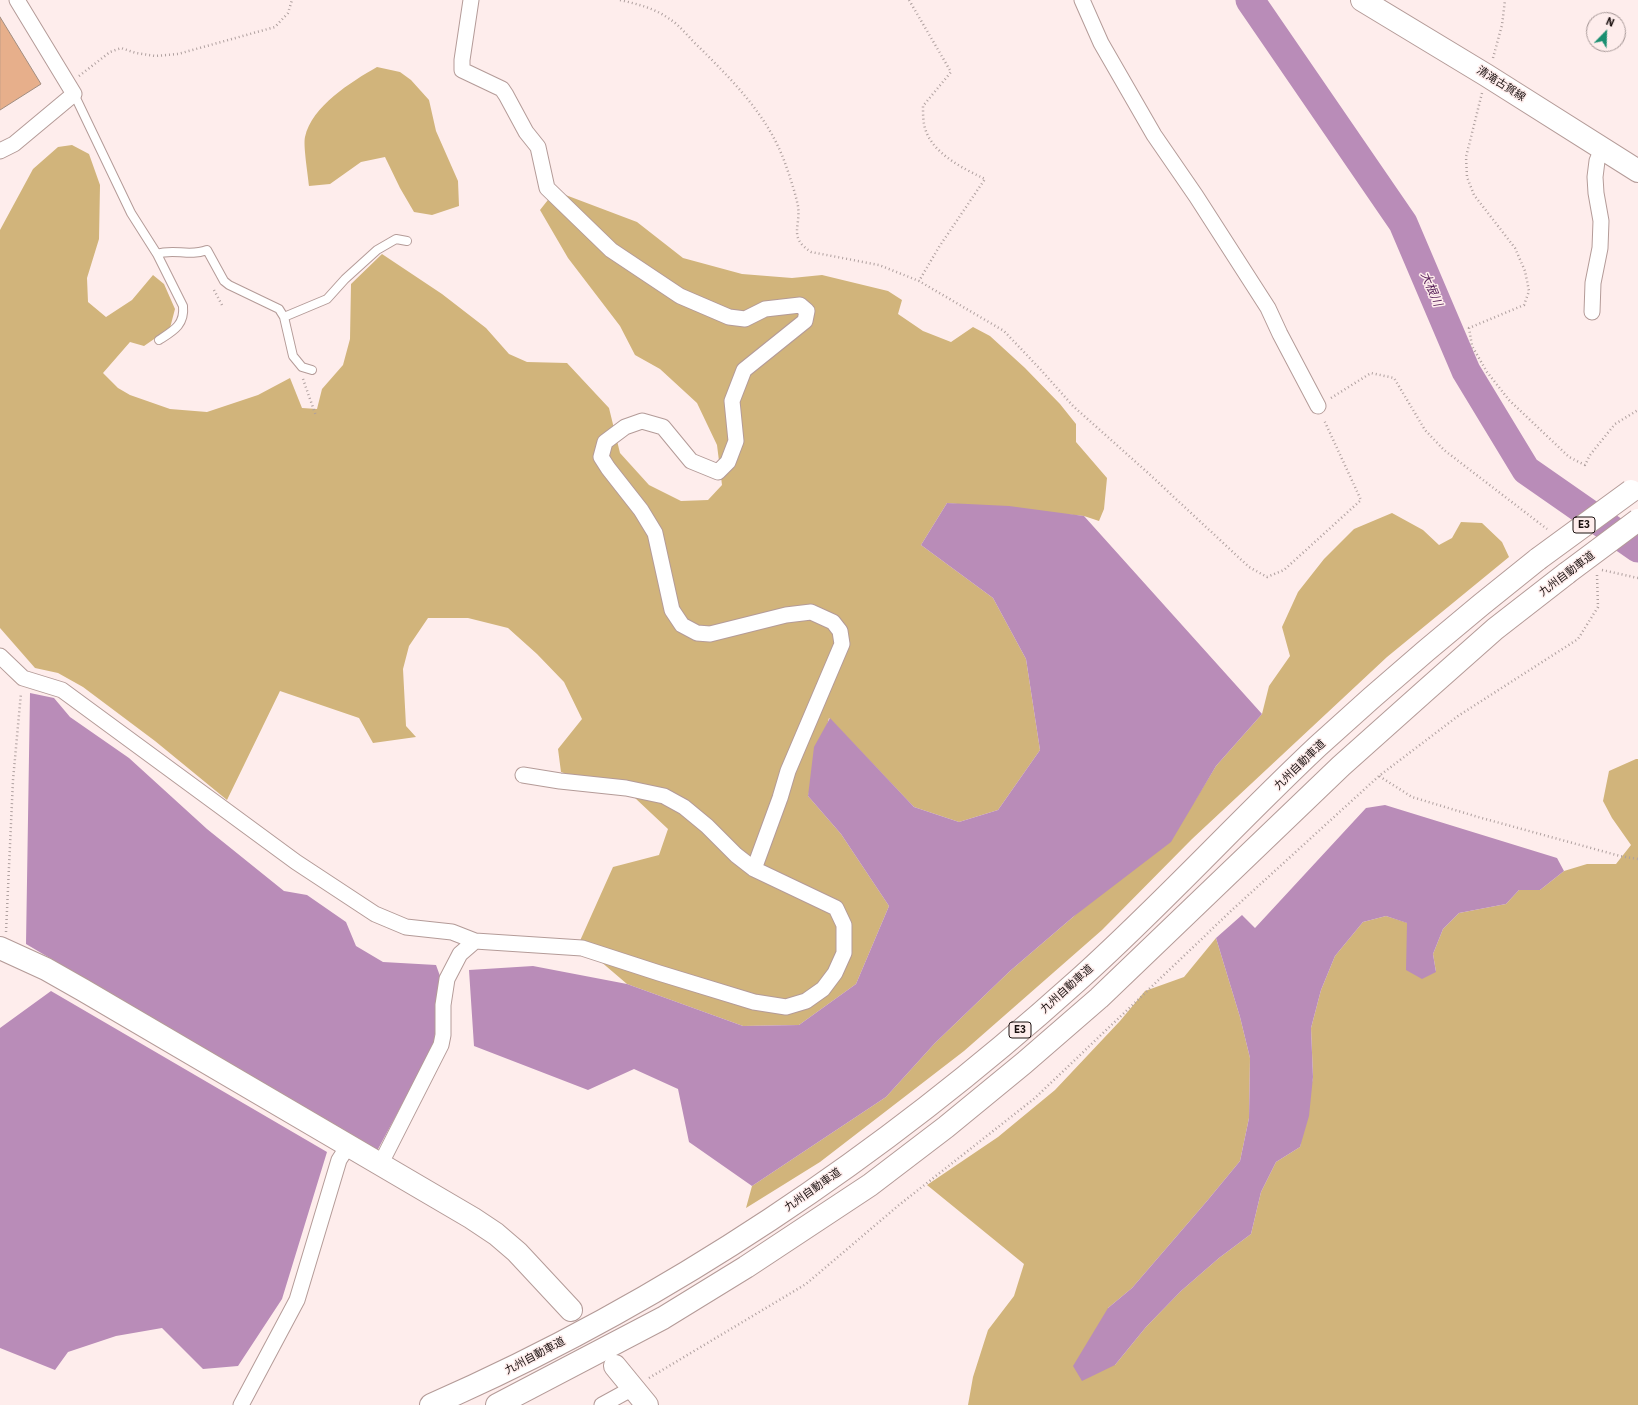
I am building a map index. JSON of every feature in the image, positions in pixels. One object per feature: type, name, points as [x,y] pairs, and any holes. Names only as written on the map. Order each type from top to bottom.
[{"type":"main road","name":"清滝古賀線","points":[[1362,0],[1486,75],[1638,171]]},
{"type":"main road","name":"九州自動車道","points":[[431,1405],[488,1380],[576,1335],[661,1287],[784,1210],[919,1113],[997,1050],[1077,981],[1317,747],[1471,612],[1538,559],[1634,488]]},
{"type":"main road","name":"九州自動車道","points":[[497,1405],[663,1318],[746,1267],[870,1185],[939,1132],[1024,1064],[1099,998],[1342,766],[1424,691],[1495,629],[1638,520]]},
{"type":"main road","points":[[3,949],[83,990],[472,1218],[496,1234],[517,1252],[571,1310]]},
{"type":"main road","points":[[615,1366],[647,1405]]},
{"type":"street","points":[[0,152],[14,144],[70,90],[17,0]]},
{"type":"street","points":[[471,0],[462,60],[462,70],[502,89],[526,132],[538,147],[547,188],[611,250],[680,296],[729,317],[745,319],[765,309],[800,305],[807,311],[805,321],[744,370],[732,401],[736,441],[728,462],[718,472],[691,461],[663,427],[642,421],[625,427],[605,442],[601,457],[641,510],[655,533],[672,610],[682,625],[697,633],[710,634],[786,615],[811,612],[833,622],[840,631],[842,644],[788,771],[780,798],[754,869]]},
{"type":"street","points":[[1082,0],[1100,43],[1154,135],[1196,196],[1268,308],[1318,406]]},
{"type":"street","points":[[1592,312],[1593,283],[1600,248],[1601,221],[1595,177],[1602,148]]},
{"type":"street","points":[[0,656],[23,678],[62,690],[296,862],[375,914],[406,927],[452,932],[475,942],[582,948],[754,1002],[786,1007],[806,1001],[823,989],[835,973],[844,953],[844,925],[836,908],[754,869],[736,855],[707,826],[684,807],[664,796],[626,788],[560,781],[522,775]]},
{"type":"street","points":[[380,1165],[441,1045],[443,1006],[447,979],[460,954],[475,942]]},
{"type":"street","points":[[242,1405],[297,1300],[338,1160],[348,1146]]},
{"type":"street","points":[[602,1405],[633,1388]]},
{"type":"lane","points":[[70,90],[131,213],[156,254],[184,306],[184,315],[176,329],[159,340]]},
{"type":"lane","points":[[284,317],[327,298],[345,279],[377,250],[396,239],[407,241]]},
{"type":"lane","points":[[156,254],[167,251],[200,253],[208,250],[224,281],[229,286],[279,309],[284,317],[293,356],[302,367],[312,370]]},
{"type":"path","points":[[70,90],[110,52],[121,48],[136,53],[155,56],[178,54],[275,27],[288,13],[292,0]]},
{"type":"path","points":[[620,0],[636,3],[655,10],[670,18],[729,77],[757,110],[775,138],[785,163],[798,209],[796,230],[798,238],[803,246],[811,252],[879,265],[919,281],[1004,331],[1073,406],[1147,472],[1249,567],[1266,577],[1284,570],[1361,500],[1318,406],[1371,373],[1394,378],[1424,430],[1444,450],[1549,530]]},
{"type":"path","points":[[909,0],[951,72],[923,106],[924,126],[933,144],[948,158],[985,179],[939,247],[919,281]]},
{"type":"path","points":[[1505,0],[1499,39],[1486,75],[1466,157],[1467,177],[1474,195],[1515,248],[1525,272],[1529,291],[1524,305],[1469,328],[1472,346],[1487,372],[1509,400],[1569,457],[1585,465],[1590,455],[1616,424],[1638,410]]},
{"type":"path","points":[[302,367],[304,380],[316,416]]},
{"type":"path","points":[[633,1388],[806,1284],[899,1205],[1035,1098],[1227,915],[1379,776],[1458,716],[1578,639],[1598,607],[1597,568],[1638,578]]},
{"type":"path","points":[[3,949],[13,780],[23,678]]},
{"type":"path","points":[[1379,776],[1412,797],[1485,819],[1620,856],[1638,859]]},
{"type":"shaded area","points":[[377,67],[400,72],[411,80],[429,100],[436,131],[458,181],[459,206],[432,215],[414,212],[385,157],[361,162],[330,184],[309,186],[305,153],[305,137],[309,126],[324,105],[334,96]]},
{"type":"shaded area","points":[[72,145],[89,154],[100,185],[99,239],[87,278],[88,302],[106,317],[132,300],[153,275],[164,284],[175,309],[170,328],[144,346],[130,342],[103,373],[118,388],[130,395],[170,409],[207,412],[258,395],[290,378],[302,408],[317,409],[322,389],[343,365],[350,339],[351,284],[382,254],[442,294],[486,328],[509,354],[527,362],[567,363],[609,408],[620,453],[649,485],[681,501],[708,500],[722,485],[717,445],[697,403],[660,369],[635,355],[620,326],[568,258],[540,210],[555,191],[637,222],[683,258],[742,274],[792,278],[822,275],[888,291],[902,300],[898,314],[923,331],[951,342],[973,327],[990,336],[1025,368],[1060,404],[1076,424],[1076,442],[1107,478],[1104,509],[1099,521],[1084,516],[947,503],[921,545],[993,598],[1026,659],[1040,750],[998,810],[959,822],[914,807],[829,718],[808,796],[841,834],[889,906],[856,984],[799,1025],[743,1026],[627,984],[579,943],[613,867],[659,855],[668,829],[635,798],[561,772],[558,749],[582,719],[564,682],[537,654],[508,628],[468,618],[428,618],[409,646],[403,669],[406,726],[416,737],[373,743],[359,718],[280,691],[227,800],[155,741],[83,687],[58,673],[35,668],[0,628],[0,230],[33,169],[58,147]]},
{"type":"shaded area","points":[[947,503],[1009,506],[1084,516],[1262,714],[1216,766],[1171,842],[1073,917],[1010,971],[935,1043],[886,1097],[752,1186],[689,1142],[678,1089],[634,1069],[588,1090],[474,1046],[469,970],[533,966],[627,984],[743,1026],[799,1025],[856,984],[889,906],[841,834],[808,796],[814,747],[830,718],[914,807],[959,822],[998,810],[1040,750],[1026,659],[993,598],[921,545]]},
{"type":"shaded area","points":[[1392,513],[1423,530],[1439,545],[1452,538],[1461,522],[1482,523],[1502,542],[1509,557],[1387,657],[1192,839],[1102,930],[964,1051],[820,1162],[746,1208],[752,1186],[886,1097],[935,1043],[1010,971],[1073,917],[1194,802],[1216,766],[1262,714],[1269,686],[1290,656],[1282,627],[1298,592],[1324,559],[1354,529]]},
{"type":"shaded area","points":[[30,693],[54,698],[70,717],[129,758],[207,829],[284,891],[307,895],[346,922],[356,946],[383,962],[436,965],[440,976],[434,1045],[377,1151],[26,944]]},
{"type":"shaded area","points":[[1638,759],[1638,1405],[968,1405],[973,1377],[988,1330],[1014,1296],[1024,1264],[927,1185],[998,1137],[1055,1090],[1120,1021],[1145,991],[1184,977],[1216,938],[1240,1017],[1250,1058],[1249,1118],[1240,1161],[1132,1288],[1108,1308],[1115,1365],[1146,1327],[1181,1291],[1219,1258],[1251,1234],[1261,1192],[1276,1162],[1300,1147],[1313,1077],[1311,1028],[1321,990],[1335,956],[1363,922],[1386,916],[1408,923],[1436,972],[1433,954],[1443,929],[1459,913],[1506,904],[1519,890],[1540,890],[1564,871],[1587,864],[1616,864],[1631,845],[1612,818],[1603,801],[1609,771]]},
{"type":"shaded area","points":[[1385,805],[1557,858],[1564,871],[1540,890],[1519,890],[1506,904],[1459,913],[1443,929],[1433,954],[1436,972],[1422,979],[1406,970],[1407,923],[1386,916],[1363,922],[1335,956],[1321,990],[1311,1028],[1313,1077],[1309,1116],[1300,1147],[1276,1162],[1261,1192],[1251,1234],[1219,1258],[1181,1291],[1146,1327],[1115,1365],[1082,1381],[1073,1366],[1108,1308],[1132,1288],[1240,1161],[1249,1118],[1250,1058],[1240,1017],[1216,938],[1242,915],[1255,928],[1366,808]]},
{"type":"shaded area","points":[[51,991],[327,1152],[282,1299],[238,1366],[203,1369],[162,1328],[116,1336],[68,1352],[55,1370],[0,1348],[0,1028]]},
{"type":"building","points":[[0,17],[41,84],[0,110]]},
{"type":"waterway","name":"大根川","points":[[1250,0],[1403,223],[1466,371],[1526,470],[1638,548]]}]
